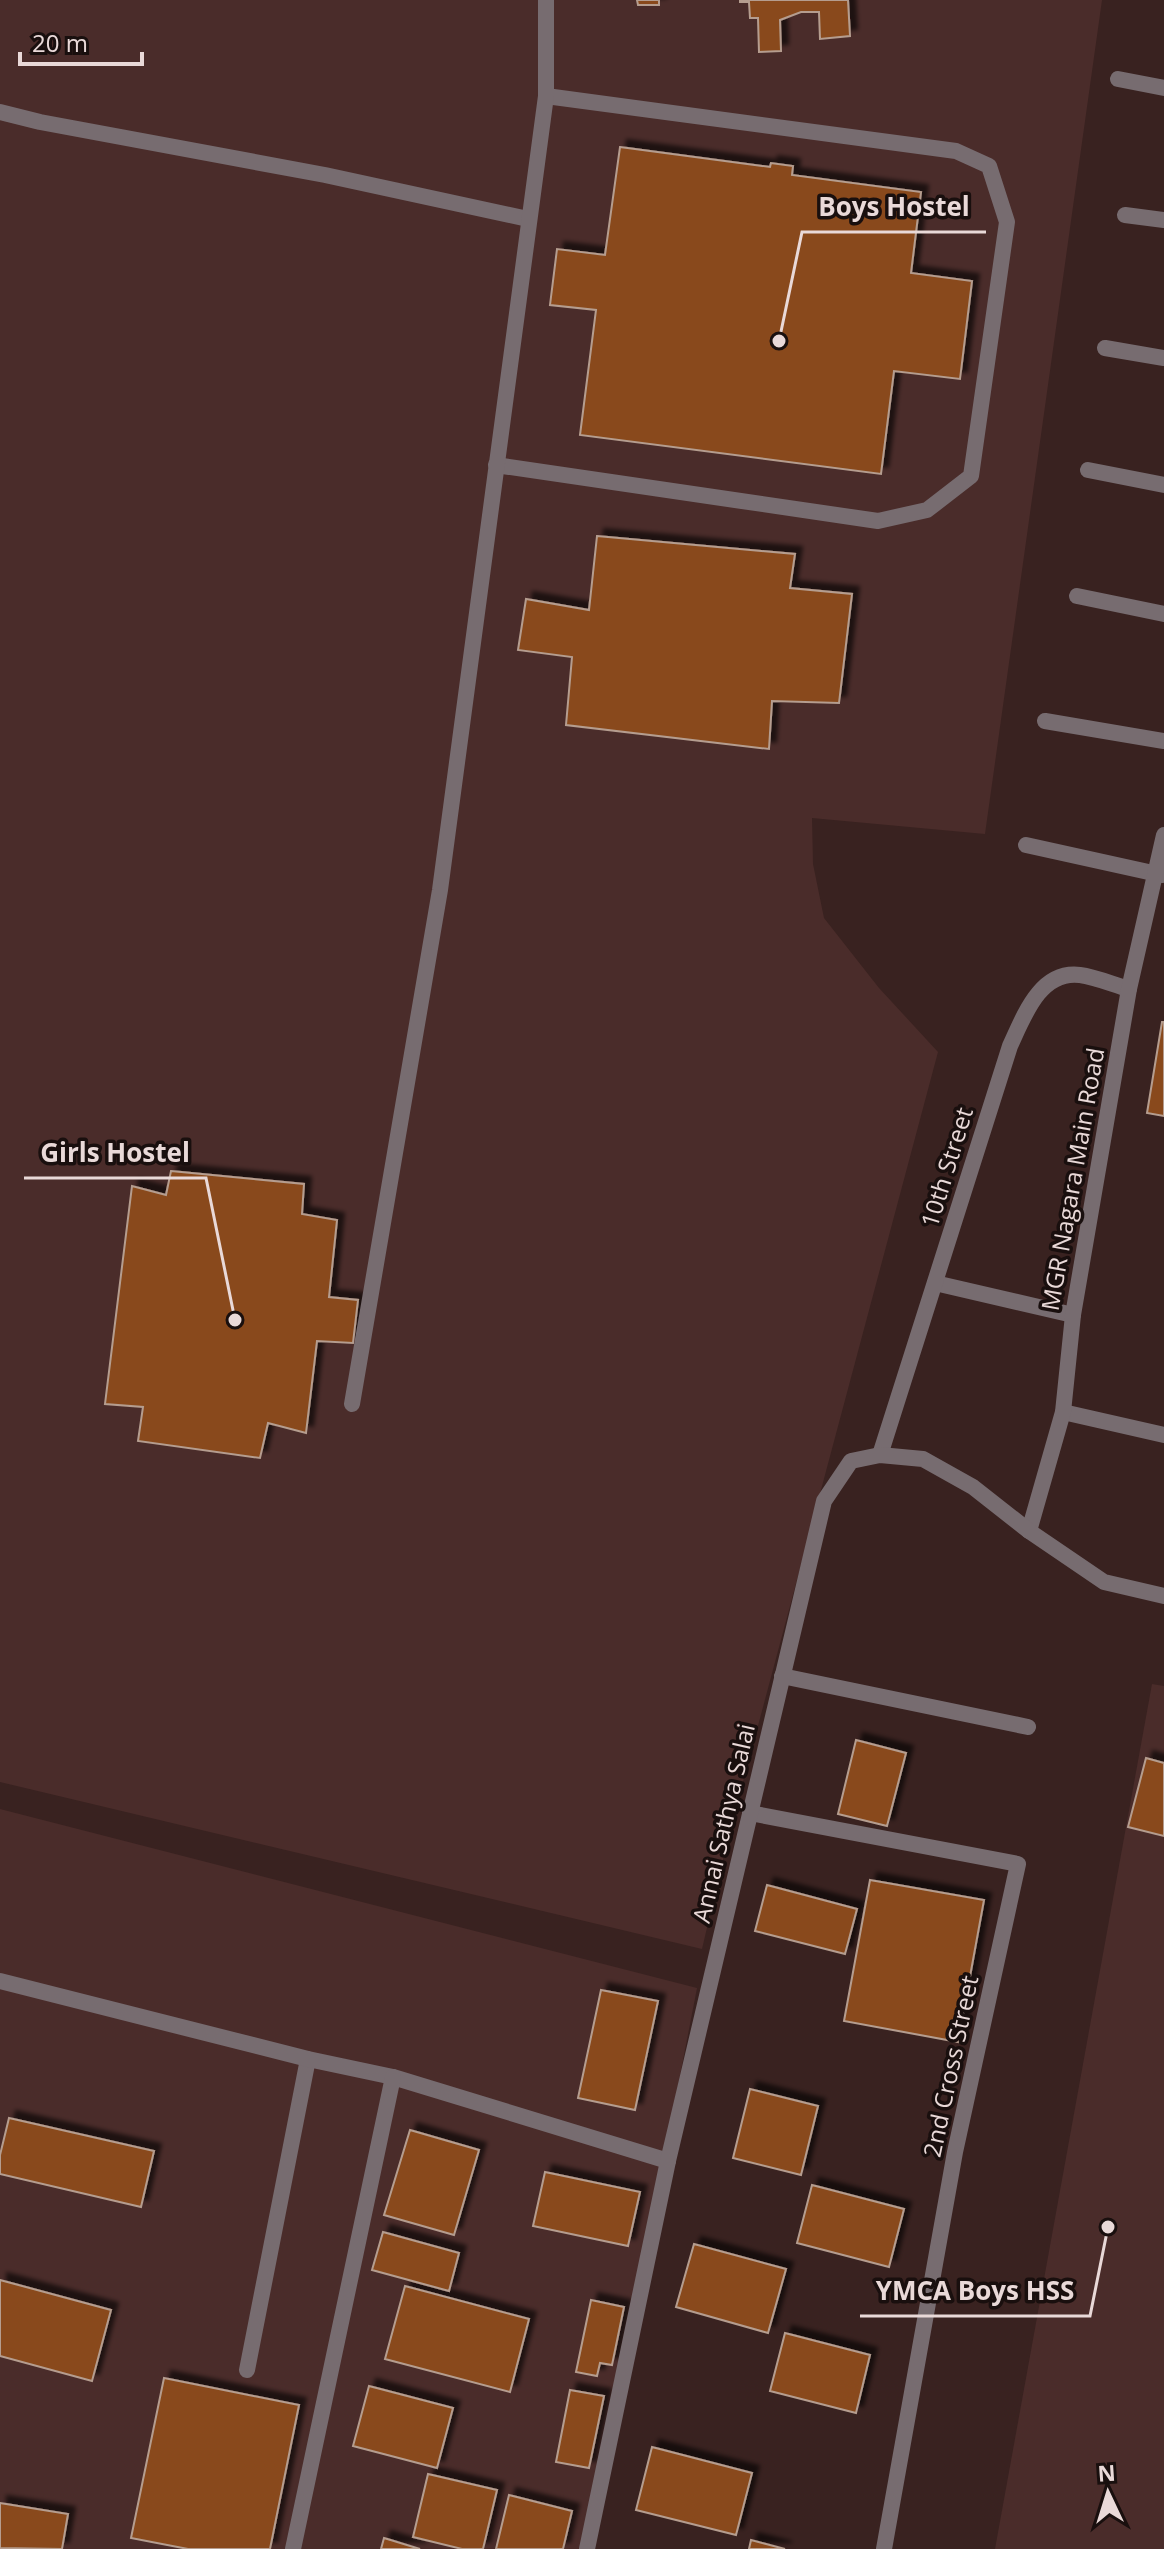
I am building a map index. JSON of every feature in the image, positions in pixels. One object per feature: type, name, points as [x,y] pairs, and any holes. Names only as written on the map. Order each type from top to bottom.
[{"type":"street","points":[[352,1404],[440,890],[546,96],[546,0]]},
{"type":"street","points":[[1118,79],[1164,88]]},
{"type":"street","points":[[496,465],[878,521],[927,510],[971,476],[1007,222],[989,166],[956,151],[546,96]]},
{"type":"street","points":[[0,112],[325,175],[528,219]]},
{"type":"street","points":[[1125,215],[1164,220]]},
{"type":"street","points":[[1105,348],[1164,358]]},
{"type":"street","points":[[1088,470],[1164,485]]},
{"type":"street","points":[[1077,596],[1164,614]]},
{"type":"street","points":[[1045,721],[1164,741]]},
{"type":"street","name":"MGR Nagara Main Road","points":[[1029,1531],[1063,1412],[1073,1315],[1129,989],[1160,874],[1164,835]]},
{"type":"street","points":[[1026,845],[1160,874]]},
{"type":"street","name":"10th Street","points":[[880,1455],[1010,1046],[1029,1006],[1050,980],[1078,974],[1129,989]]},
{"type":"street","points":[[935,1283],[1073,1315]]},
{"type":"street","points":[[1063,1412],[1164,1435]]},
{"type":"street","name":"Annai Sathya Salai","points":[[587,2549],[668,2161],[824,1501],[851,1461],[880,1455],[923,1459],[973,1487],[1029,1531],[1104,1582],[1164,1596]]},
{"type":"street","points":[[782,1676],[1028,1727]]},
{"type":"street","name":"2nd Cross Street","points":[[750,1813],[1018,1864],[955,2152],[884,2549]]},
{"type":"street","points":[[0,1981],[308,2059],[393,2077],[668,2161]]},
{"type":"street","points":[[247,2370],[308,2059]]},
{"type":"street","points":[[293,2549],[393,2077]]},
{"type":"shaded area","points":[[0,0],[1102,0],[985,834],[812,818],[813,864],[824,918],[879,988],[938,1052],[728,1838],[702,1949],[0,1782]]},
{"type":"shaded area","points":[[1152,1684],[1164,1686],[1164,2549],[995,2549]]},
{"type":"shaded area","points":[[0,1809],[697,1988],[588,2549],[0,2549]]},
{"type":"building","points":[[637,0],[659,0],[659,5],[638,5]]},
{"type":"building","points":[[740,0],[848,0],[850,36],[820,39],[819,12],[801,12],[780,20],[781,51],[759,52],[758,18],[750,18],[749,2]]},
{"type":"building","points":[[620,147],[770,167],[771,163],[793,166],[792,175],[921,192],[911,273],[972,281],[960,379],[894,371],[881,474],[580,435],[596,310],[550,305],[557,249],[605,255]]},
{"type":"building","points":[[597,536],[795,554],[790,588],[852,594],[839,703],[772,701],[769,749],[566,725],[572,657],[518,650],[526,599],[589,610]]},
{"type":"building","points":[[1164,1022],[1164,1116],[1147,1113]]},
{"type":"building","points":[[171,1171],[304,1184],[302,1214],[337,1220],[329,1297],[358,1300],[353,1343],[317,1341],[306,1433],[268,1423],[260,1458],[138,1441],[143,1407],[105,1404],[132,1186],[166,1195]]},
{"type":"building","points":[[856,1740],[906,1753],[887,1826],[838,1814]]},
{"type":"building","points":[[1146,1758],[1164,1763],[1164,1836],[1128,1827]]},
{"type":"building","points":[[870,1880],[984,1900],[958,2042],[844,2021]]},
{"type":"building","points":[[767,1885],[857,1909],[845,1954],[755,1931]]},
{"type":"building","points":[[601,1990],[658,2001],[635,2110],[578,2098]]},
{"type":"building","points":[[750,2089],[818,2106],[801,2175],[733,2158]]},
{"type":"building","points":[[9,2118],[154,2151],[141,2207],[0,2174],[0,2155]]},
{"type":"building","points":[[410,2130],[479,2150],[454,2235],[384,2215]]},
{"type":"building","points":[[545,2172],[640,2192],[628,2246],[533,2226]]},
{"type":"building","points":[[812,2185],[904,2209],[889,2267],[797,2243]]},
{"type":"building","points":[[383,2232],[459,2253],[449,2291],[372,2270]]},
{"type":"building","points":[[694,2244],[786,2269],[768,2333],[676,2307]]},
{"type":"building","points":[[0,2280],[111,2310],[92,2381],[0,2356]]},
{"type":"building","points":[[405,2286],[529,2319],[510,2392],[385,2359]]},
{"type":"building","points":[[591,2300],[624,2307],[612,2365],[600,2363],[597,2376],[576,2372]]},
{"type":"building","points":[[785,2333],[870,2355],[856,2413],[770,2391]]},
{"type":"building","points":[[164,2378],[299,2405],[270,2549],[188,2549],[131,2538]]},
{"type":"building","points":[[369,2386],[453,2408],[437,2468],[353,2446]]},
{"type":"building","points":[[570,2390],[604,2396],[589,2468],[556,2462]]},
{"type":"building","points":[[652,2447],[752,2473],[736,2535],[636,2510]]},
{"type":"building","points":[[428,2474],[497,2490],[483,2549],[462,2549],[413,2537]]},
{"type":"building","points":[[509,2495],[572,2511],[563,2549],[496,2549]]},
{"type":"building","points":[[0,2503],[68,2514],[62,2549],[0,2548]]},
{"type":"building","points":[[384,2538],[420,2549],[381,2549]]},
{"type":"building","points":[[751,2540],[785,2549],[749,2549]]},
{"type":"place","name":"Boys Hostel","points":[[779,341]]},
{"type":"place","name":"Girls Hostel","points":[[235,1320]]},
{"type":"place","name":"YMCA Boys HSS","points":[[1108,2227]]}]
